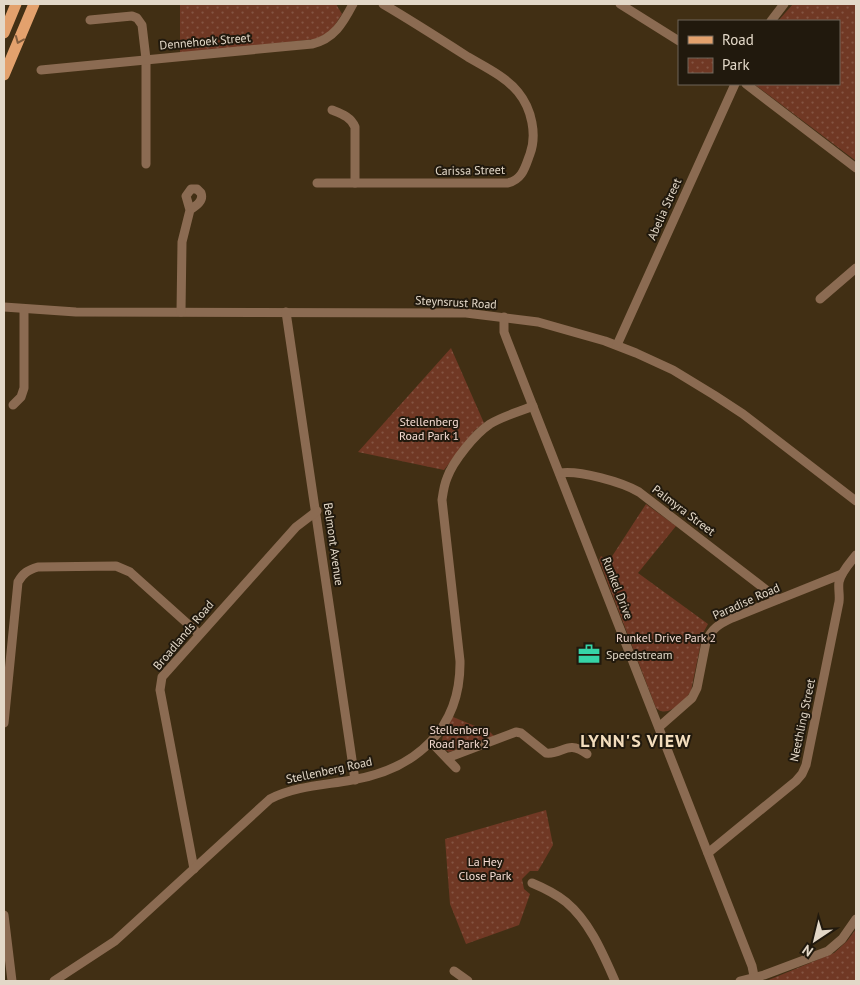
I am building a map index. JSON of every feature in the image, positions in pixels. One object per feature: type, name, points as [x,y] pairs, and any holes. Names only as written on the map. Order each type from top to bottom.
[{"type":"main road","points":[[4,33],[16,4]]},
{"type":"main road","points":[[4,76],[34,4]]},
{"type":"street","name":"Dennehoek Street","points":[[41,70],[318,43],[329,37],[340,27],[353,4]]},
{"type":"street","name":"Carissa Street","points":[[317,183],[508,183],[513,182],[522,175],[533,146],[534,133],[527,109],[519,93],[494,73],[383,4]]},
{"type":"street","points":[[620,4],[631,7],[678,40]]},
{"type":"street","points":[[772,20],[784,4]]},
{"type":"street","points":[[90,20],[132,16],[137,18],[142,25],[146,59],[146,164]]},
{"type":"street","name":"Abelia Street","points":[[617,345],[735,85]]},
{"type":"street","points":[[747,85],[856,168]]},
{"type":"street","points":[[332,110],[347,117],[353,122],[355,127],[355,183]]},
{"type":"street","points":[[181,312],[182,242],[190,210]]},
{"type":"street","points":[[820,299],[856,268]]},
{"type":"street","name":"Steynsrust Road","points":[[4,307],[76,312],[466,313],[538,322],[617,345],[672,370],[714,395],[856,501]]},
{"type":"street","points":[[13,405],[21,397],[24,388],[24,309]]},
{"type":"street","name":"Belmont Avenue","points":[[286,312],[317,511],[355,780]]},
{"type":"street","name":"Runkel Drive","points":[[504,317],[504,332],[752,966],[755,979]]},
{"type":"street","name":"Stellenberg Road","points":[[54,981],[116,941],[270,799],[294,790],[355,780],[391,769],[418,754],[431,742],[451,709],[458,691],[460,679],[459,652],[442,500],[445,483],[452,468],[481,431],[502,418],[533,406]]},
{"type":"street","name":"Palmyra Street","points":[[560,473],[576,473],[630,487],[778,599]]},
{"type":"street","name":"Broadlands Road","points":[[194,869],[160,690],[162,677],[166,670],[296,527],[317,511]]},
{"type":"street","points":[[842,574],[856,555]]},
{"type":"street","points":[[4,723],[18,582],[28,570],[38,567],[116,566],[123,568],[130,572],[199,634]]},
{"type":"street","name":"Paradise Road","points":[[659,727],[692,698],[697,688],[706,642],[712,631],[722,623],[842,574]]},
{"type":"street","name":"Neethling Street","points":[[708,854],[796,781],[806,765],[839,602],[839,583],[842,574]]},
{"type":"street","points":[[447,758],[516,732],[521,733],[549,754],[565,748],[575,747],[588,754]]},
{"type":"street","points":[[431,742],[456,768]]},
{"type":"street","points":[[532,883],[554,894],[572,907],[594,937],[615,981]]},
{"type":"street","points":[[4,915],[12,981]]},
{"type":"street","points":[[740,981],[764,976],[828,951],[842,939],[856,919]]},
{"type":"street","points":[[454,971],[468,981]]},
{"type":"green space","points":[[180,4],[336,4],[342,14],[331,31],[316,39],[180,54]]},
{"type":"green space","points":[[793,4],[856,4],[856,161],[755,85],[840,85],[840,20],[779,20]]},
{"type":"green space","name":"Stellenberg Road Park 1","points":[[451,348],[484,423],[474,431],[444,470],[358,452]]},
{"type":"green space","name":"Runkel Drive Park 2","points":[[646,504],[676,526],[638,573],[708,624],[703,633],[691,691],[680,704],[665,711],[660,711],[656,708],[599,560],[601,556],[609,561]]},
{"type":"green space","name":"Stellenberg Road Park 2","points":[[453,717],[490,732],[495,737],[449,752],[442,745],[442,740]]},
{"type":"green space","name":"La Hey Close Park","points":[[546,810],[553,845],[538,871],[530,871],[522,879],[524,889],[530,894],[519,925],[466,944],[450,904],[445,839]]},
{"type":"green space","points":[[856,929],[856,981],[766,981],[834,953]]},
{"type":"place","name":"Speedstream","points":[[589,654]]},
{"type":"district","name":"LYNN'S VIEW","points":[[636,740]]}]
